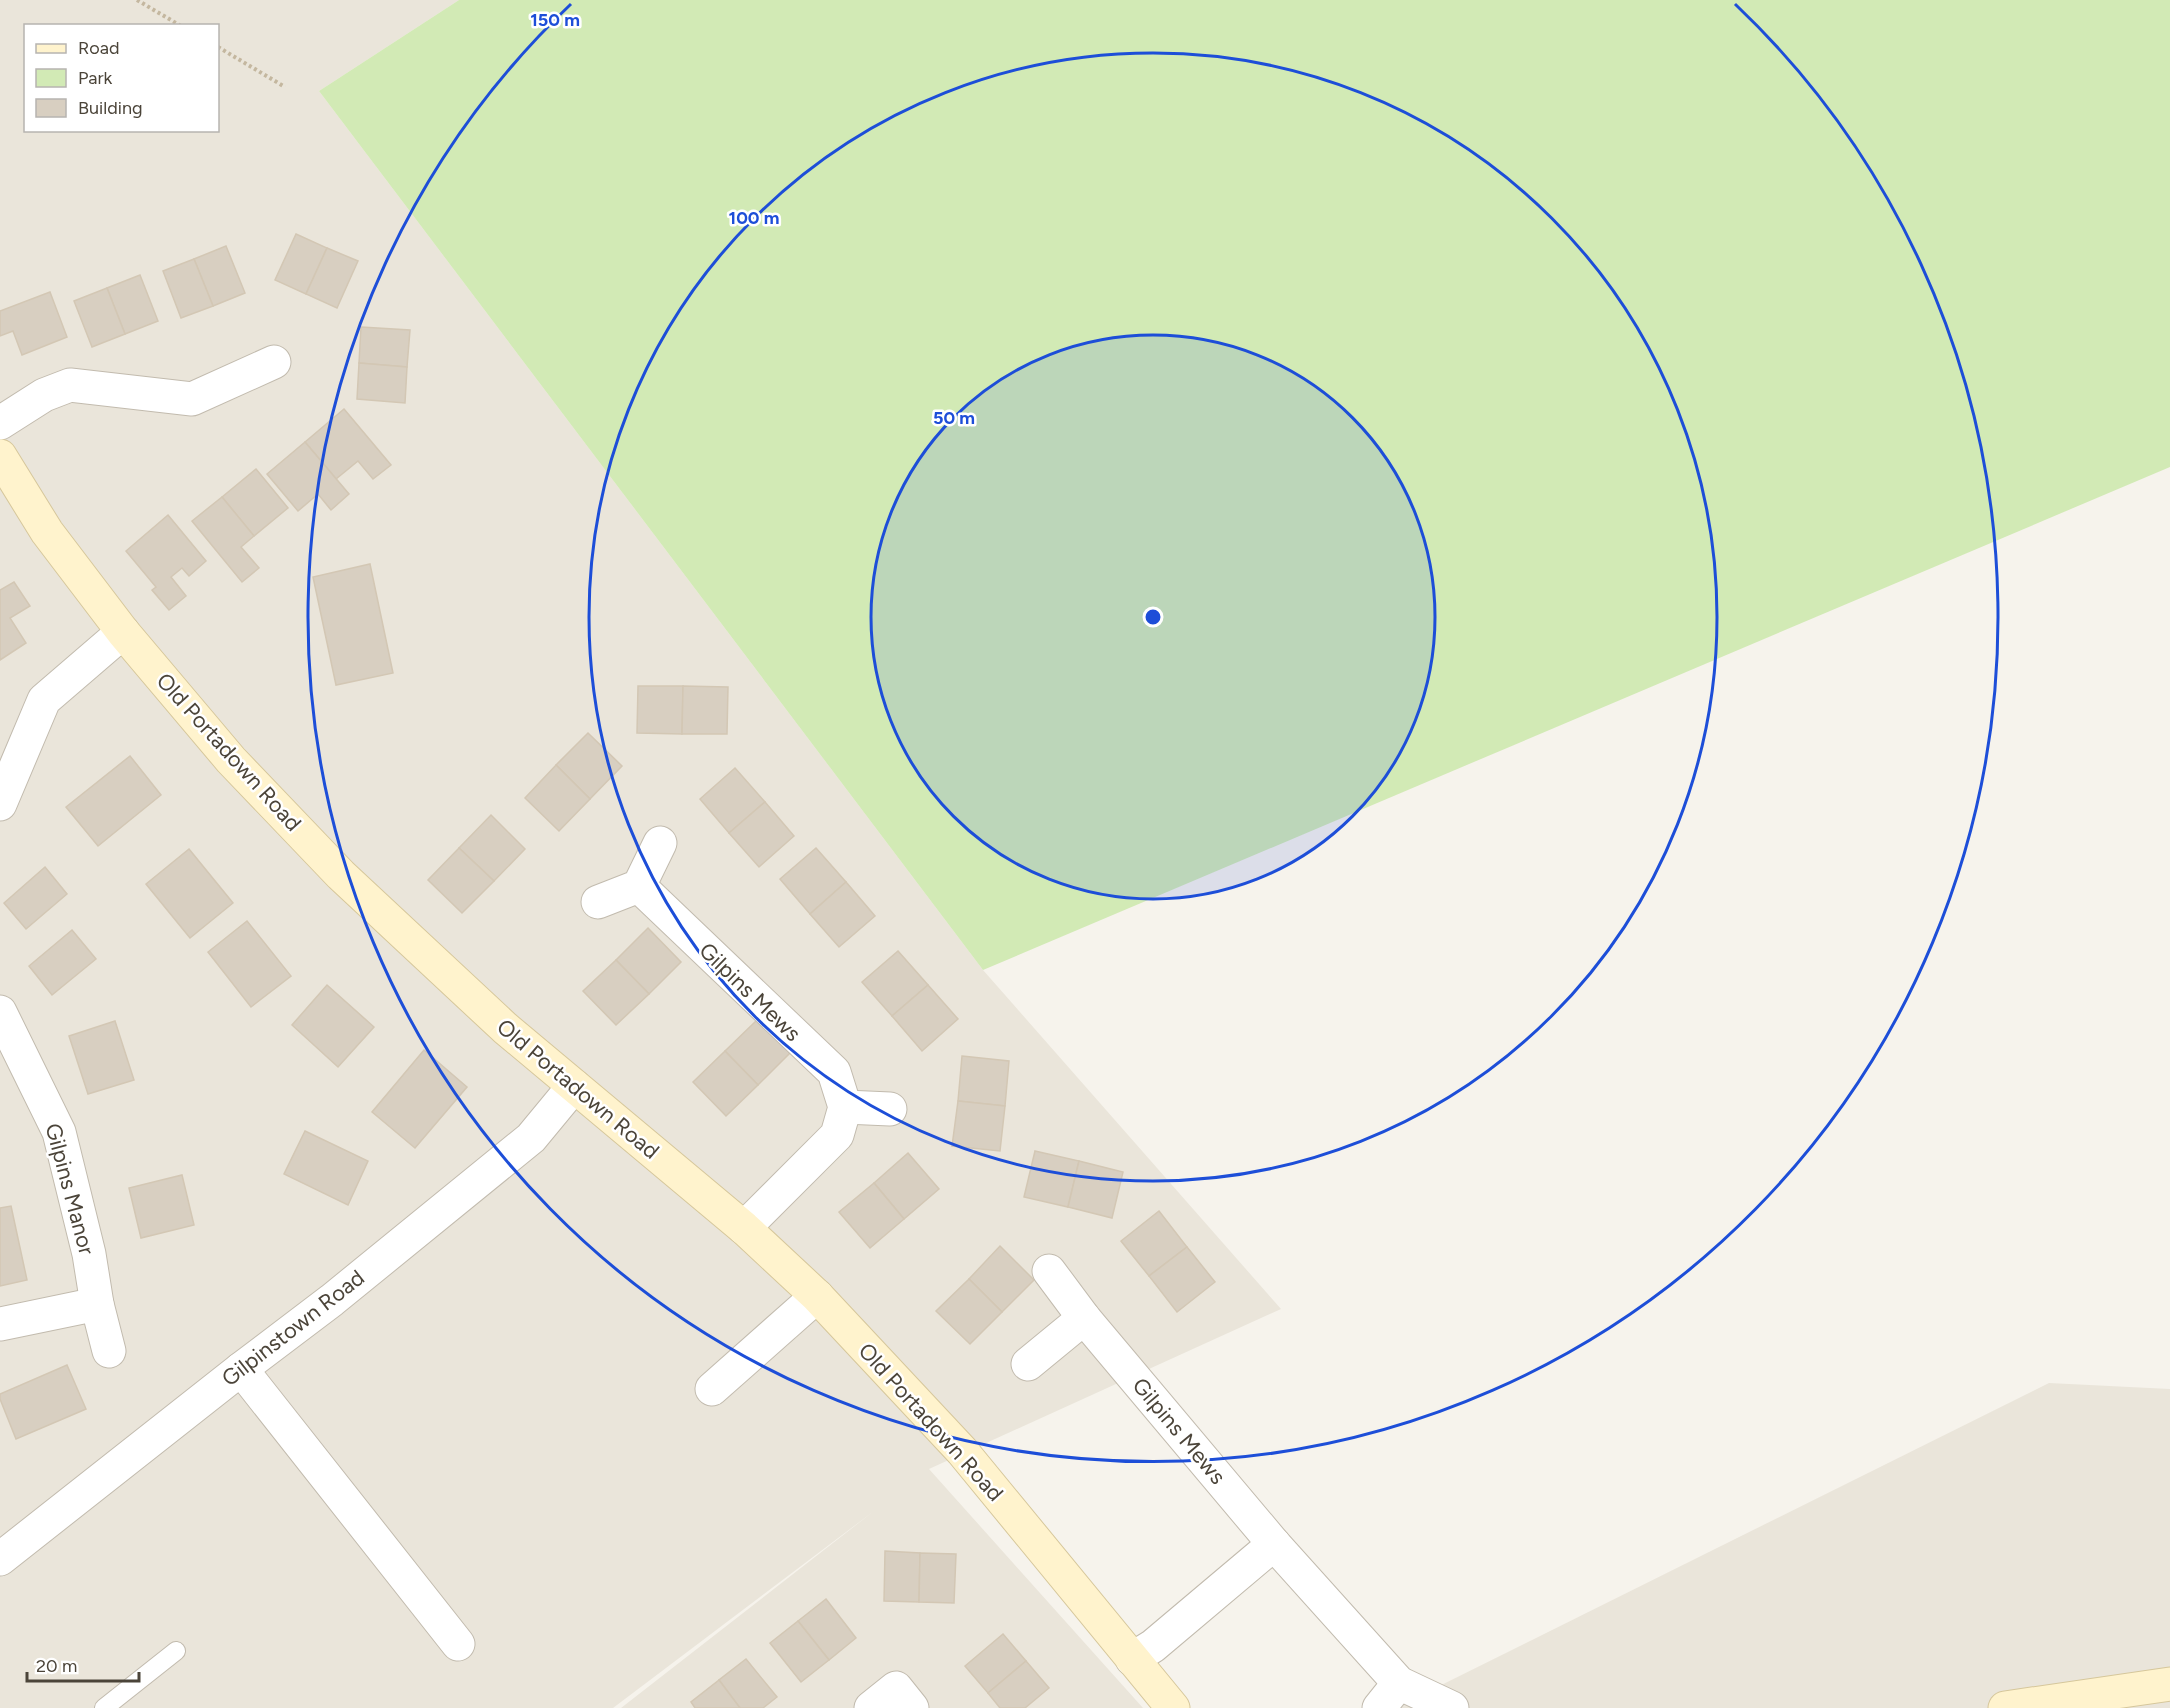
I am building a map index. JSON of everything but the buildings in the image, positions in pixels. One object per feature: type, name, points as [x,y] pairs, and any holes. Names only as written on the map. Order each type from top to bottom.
[{"type":"main road","name":"Old Portadown Road","points":[[0,456],[47,532],[123,632],[231,760],[341,875],[505,1028],[744,1228],[817,1296],[962,1451],[1173,1708]]},
{"type":"main road","points":[[2005,1708],[2170,1684]]},
{"type":"street","points":[[0,423],[44,394],[70,385],[192,399],[274,362]]},
{"type":"street","points":[[0,804],[44,700],[123,632]]},
{"type":"street","points":[[598,902],[639,886],[660,843]]},
{"type":"street","name":"Gilpins Mews","points":[[639,886],[834,1072],[845,1107]]},
{"type":"street","name":"Gilpins Manor","points":[[0,1012],[59,1132],[89,1254],[97,1305],[109,1351]]},
{"type":"street","name":"Gilpinstown Road","points":[[0,1559],[332,1300],[531,1138],[574,1086]]},
{"type":"street","points":[[744,1228],[837,1135],[845,1107],[891,1109]]},
{"type":"street","name":"Gilpins Mews","points":[[1049,1271],[1084,1318],[1274,1544],[1389,1696],[1452,1708]]},
{"type":"street","points":[[712,1389],[817,1296]]},
{"type":"street","points":[[0,1324],[97,1305]]},
{"type":"street","points":[[1028,1364],[1084,1318]]},
{"type":"street","points":[[241,1369],[458,1644]]},
{"type":"street","points":[[1132,1659],[1154,1646],[1274,1544]]},
{"type":"street","points":[[871,1708],[896,1688],[912,1708]]},
{"type":"lane","points":[[104,1708],[176,1651]]},
{"type":"path","points":[[138,0],[178,24]]},
{"type":"path","points":[[219,48],[285,87]]},
{"type":"shaded area","points":[[0,0],[459,0],[319,91],[983,970],[1281,1309],[929,1469],[1143,1708],[621,1708],[874,1511],[613,1708],[0,1708]]},
{"type":"shaded area","points":[[2049,1383],[2170,1389],[2170,1708],[1395,1708]]},
{"type":"green space","points":[[459,0],[2170,0],[2170,467],[983,970],[319,91]]}]
